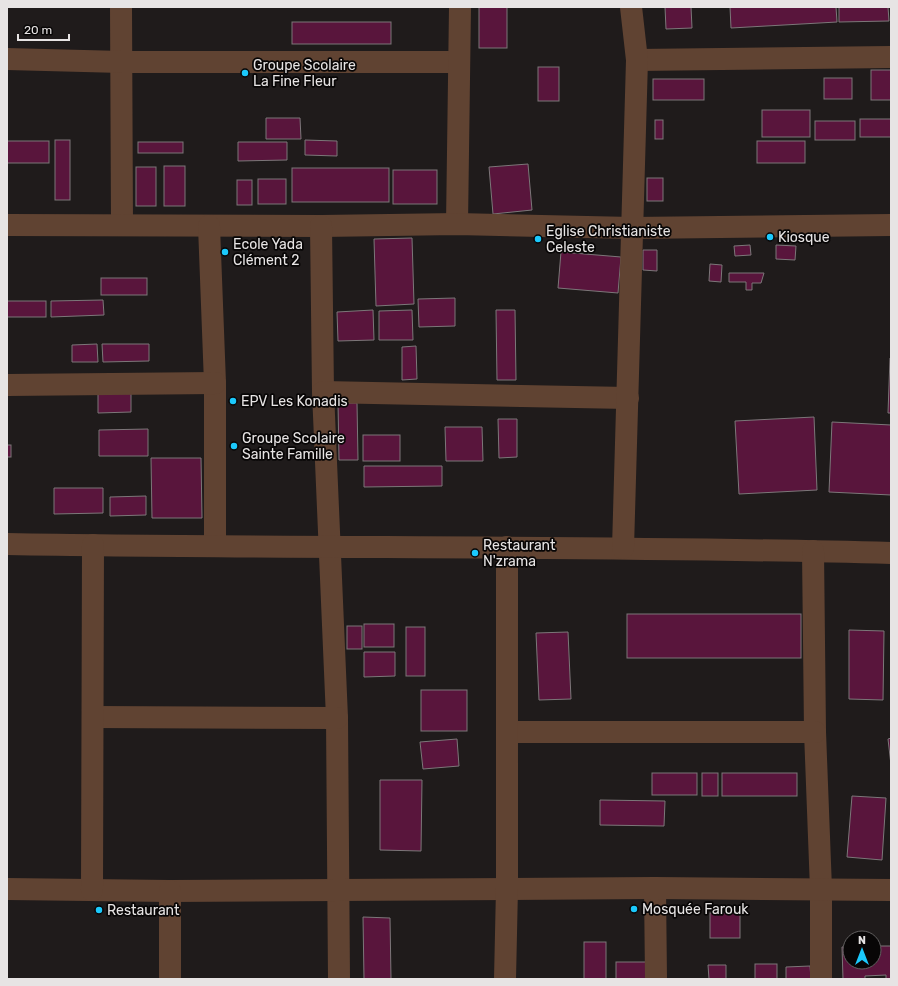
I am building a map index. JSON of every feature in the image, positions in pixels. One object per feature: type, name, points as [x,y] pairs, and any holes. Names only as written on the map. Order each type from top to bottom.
[{"type":"street","points":[[121,7],[122,226]]},
{"type":"street","points":[[457,224],[460,7]]},
{"type":"street","points":[[623,548],[637,60],[631,7]]},
{"type":"street","points":[[637,60],[891,57]]},
{"type":"street","points":[[7,59],[122,62],[459,62]]},
{"type":"street","points":[[7,225],[321,226],[457,224],[632,228],[891,225]]},
{"type":"street","points":[[209,226],[215,383],[215,546]]},
{"type":"street","points":[[321,226],[323,392],[337,718],[339,979]]},
{"type":"street","points":[[7,385],[215,383]]},
{"type":"street","points":[[323,392],[628,398]]},
{"type":"street","points":[[7,544],[623,548],[891,553]]},
{"type":"street","points":[[92,890],[93,545]]},
{"type":"street","points":[[505,979],[507,888],[507,547]]},
{"type":"street","points":[[813,551],[815,732],[821,889],[821,979]]},
{"type":"street","points":[[93,717],[337,718]]},
{"type":"street","points":[[507,732],[815,732]]},
{"type":"street","points":[[7,889],[170,891],[507,888],[891,890]]},
{"type":"street","points":[[655,888],[656,979]]},
{"type":"street","points":[[170,891],[170,979]]},
{"type":"building","points":[[479,7],[507,7],[507,48],[479,48]]},
{"type":"building","points":[[665,7],[691,7],[692,28],[666,29]]},
{"type":"building","points":[[730,7],[836,7],[837,22],[731,28]]},
{"type":"building","points":[[839,7],[888,7],[889,21],[839,22]]},
{"type":"building","points":[[292,22],[391,22],[391,44],[292,44]]},
{"type":"building","points":[[538,67],[559,67],[559,101],[538,101]]},
{"type":"building","points":[[871,70],[891,70],[891,100],[871,100]]},
{"type":"building","points":[[824,78],[852,78],[852,99],[824,99]]},
{"type":"building","points":[[653,79],[704,79],[704,100],[653,100]]},
{"type":"building","points":[[762,110],[810,110],[810,137],[762,137]]},
{"type":"building","points":[[266,118],[300,118],[301,139],[266,139]]},
{"type":"building","points":[[860,119],[891,119],[891,137],[860,137]]},
{"type":"building","points":[[655,120],[663,120],[663,139],[655,139]]},
{"type":"building","points":[[815,121],[855,121],[855,140],[815,140]]},
{"type":"building","points":[[55,140],[70,140],[70,200],[55,200]]},
{"type":"building","points":[[305,140],[337,141],[337,156],[305,155]]},
{"type":"building","points":[[7,141],[49,141],[49,163],[7,163]]},
{"type":"building","points":[[757,141],[805,141],[805,163],[757,163]]},
{"type":"building","points":[[138,142],[183,142],[183,153],[138,153]]},
{"type":"building","points":[[238,142],[287,142],[287,160],[238,161]]},
{"type":"building","points":[[528,164],[532,210],[493,214],[489,167]]},
{"type":"building","points":[[164,166],[185,166],[185,206],[164,206]]},
{"type":"building","points":[[136,167],[156,167],[156,206],[136,206]]},
{"type":"building","points":[[292,168],[389,168],[389,202],[292,202]]},
{"type":"building","points":[[393,170],[437,170],[437,204],[393,204]]},
{"type":"building","points":[[647,178],[663,178],[663,201],[647,201]]},
{"type":"building","points":[[258,179],[286,179],[286,204],[258,204]]},
{"type":"building","points":[[237,180],[252,180],[252,205],[237,205]]},
{"type":"building","points":[[412,238],[414,304],[376,306],[374,239]]},
{"type":"building","points":[[750,245],[751,255],[735,256],[734,246]]},
{"type":"building","points":[[776,245],[796,246],[795,260],[776,259]]},
{"type":"building","points":[[643,250],[657,250],[657,271],[643,270]]},
{"type":"building","points":[[561,252],[621,257],[618,293],[558,288]]},
{"type":"building","points":[[710,264],[722,265],[721,282],[709,281]]},
{"type":"building","points":[[729,273],[764,273],[761,283],[752,283],[752,290],[746,290],[746,282],[729,282]]},
{"type":"building","points":[[101,278],[147,278],[147,295],[101,295]]},
{"type":"building","points":[[455,298],[455,326],[419,327],[418,299]]},
{"type":"building","points":[[103,300],[104,315],[51,317],[51,301]]},
{"type":"building","points":[[7,301],[46,301],[46,317],[7,317]]},
{"type":"building","points":[[373,310],[374,340],[338,341],[337,312]]},
{"type":"building","points":[[412,310],[413,340],[379,340],[379,311]]},
{"type":"building","points":[[496,310],[515,310],[516,380],[497,380]]},
{"type":"building","points":[[97,344],[98,362],[72,362],[72,345]]},
{"type":"building","points":[[102,344],[149,344],[149,361],[103,362]]},
{"type":"building","points":[[416,346],[417,379],[402,380],[402,347]]},
{"type":"building","points":[[890,358],[891,413],[888,413]]},
{"type":"building","points":[[98,393],[131,393],[131,412],[98,413]]},
{"type":"building","points":[[338,403],[357,403],[358,460],[339,460]]},
{"type":"building","points":[[814,417],[817,490],[739,494],[735,421]]},
{"type":"building","points":[[498,419],[517,419],[517,457],[499,458]]},
{"type":"building","points":[[832,422],[891,425],[891,495],[829,492]]},
{"type":"building","points":[[445,427],[482,427],[483,461],[446,461]]},
{"type":"building","points":[[148,429],[148,456],[99,456],[99,430]]},
{"type":"building","points":[[363,435],[400,435],[400,461],[363,461]]},
{"type":"building","points":[[7,445],[11,445],[11,457],[7,457]]},
{"type":"building","points":[[151,458],[201,458],[202,518],[152,518]]},
{"type":"building","points":[[364,466],[442,466],[442,486],[364,487]]},
{"type":"building","points":[[54,488],[103,488],[103,513],[54,514]]},
{"type":"building","points":[[146,496],[146,515],[110,516],[110,497]]},
{"type":"building","points":[[627,614],[801,614],[801,658],[627,658]]},
{"type":"building","points":[[364,624],[394,624],[394,647],[364,647]]},
{"type":"building","points":[[347,626],[362,626],[362,649],[347,649]]},
{"type":"building","points":[[406,627],[425,627],[425,676],[406,676]]},
{"type":"building","points":[[849,630],[884,631],[883,700],[849,699]]},
{"type":"building","points":[[568,632],[571,699],[539,700],[536,633]]},
{"type":"building","points":[[364,652],[395,652],[395,676],[364,677]]},
{"type":"building","points":[[421,690],[467,690],[467,731],[421,731]]},
{"type":"building","points":[[891,738],[891,765],[888,739]]},
{"type":"building","points":[[457,739],[459,766],[423,769],[420,742]]},
{"type":"building","points":[[652,773],[697,773],[697,795],[652,795]]},
{"type":"building","points":[[702,773],[718,773],[718,796],[702,796]]},
{"type":"building","points":[[722,773],[797,773],[797,796],[722,796]]},
{"type":"building","points":[[380,780],[422,780],[421,851],[380,850]]},
{"type":"building","points":[[852,796],[886,798],[882,860],[847,857]]},
{"type":"building","points":[[600,800],[665,801],[664,826],[600,825]]},
{"type":"building","points":[[710,913],[740,913],[740,938],[710,938]]},
{"type":"building","points":[[363,917],[390,918],[391,979],[364,979]]},
{"type":"building","points":[[584,942],[606,942],[606,979],[584,979]]},
{"type":"building","points":[[882,946],[891,946],[891,979],[886,979],[886,975],[865,976],[865,979],[843,979],[843,970],[882,970]]},
{"type":"building","points":[[616,962],[646,962],[646,979],[616,979]]},
{"type":"building","points":[[755,964],[777,964],[777,979],[755,979]]},
{"type":"building","points":[[708,965],[726,965],[726,979],[709,979]]},
{"type":"building","points":[[810,966],[811,979],[786,979],[786,967]]},
{"type":"place","name":"Groupe Scolaire La Fine Fleur","points":[[245,73]]},
{"type":"place","name":"Kiosque","points":[[770,237]]},
{"type":"place","name":"Eglise Christianiste Celeste","points":[[538,239]]},
{"type":"place","name":"Ecole Yada Clément 2","points":[[225,252]]},
{"type":"place","name":"EPV Les Konadis","points":[[233,401]]},
{"type":"place","name":"Groupe Scolaire Sainte Famille","points":[[234,446]]},
{"type":"place","name":"Restaurant N'zrama","points":[[475,553]]},
{"type":"place","name":"Mosquée Farouk","points":[[634,909]]},
{"type":"place","name":"Restaurant","points":[[99,910]]}]
